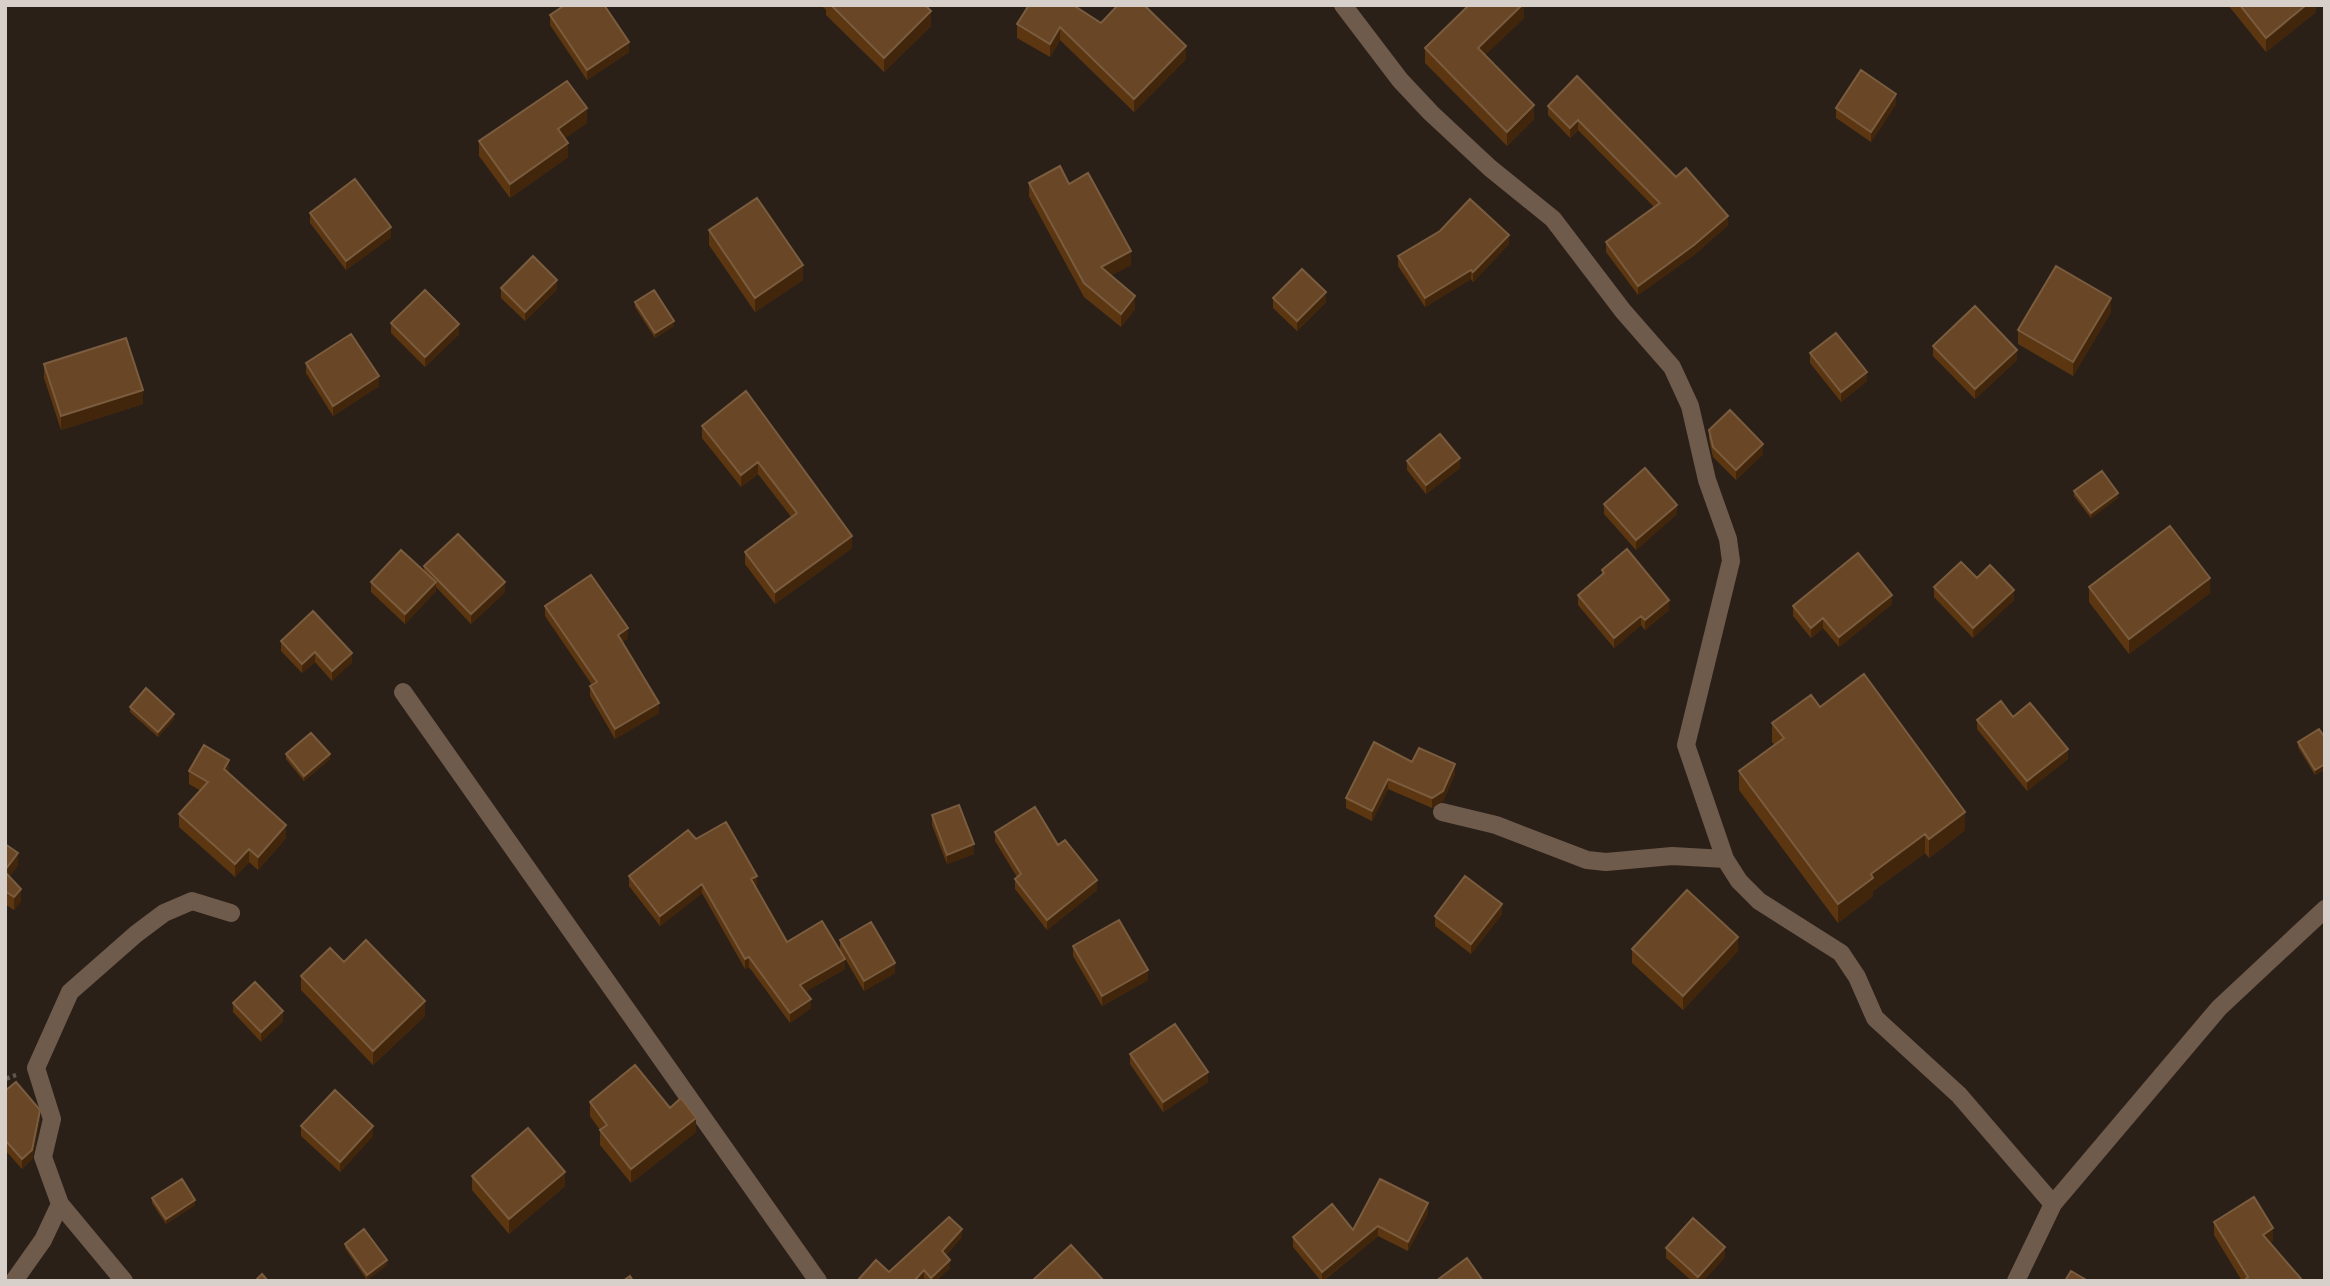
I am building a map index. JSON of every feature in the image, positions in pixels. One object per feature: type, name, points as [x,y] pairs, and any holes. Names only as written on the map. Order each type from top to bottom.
[{"type":"street","points":[[1343,5],[1400,80],[1440,122],[1490,168],[1553,219],[1615,301],[1672,367],[1690,405],[1707,480],[1728,539],[1731,561],[1686,745],[1725,859],[1739,881],[1759,901],[1841,953],[1857,977],[1875,1018],[1959,1095],[2053,1203]]},
{"type":"street","points":[[403,692],[818,1281]]},
{"type":"street","points":[[1442,812],[1496,825],[1587,860],[1606,862],[1672,856],[1725,859]]},
{"type":"street","points":[[124,1281],[60,1204],[43,1157],[52,1119],[36,1068],[71,992],[164,913],[192,901],[231,913]]},
{"type":"street","points":[[2016,1281],[2053,1203],[2219,1008],[2325,909]]},
{"type":"street","points":[[14,1281],[44,1240],[60,1204]]},
{"type":"building","points":[[565,5],[604,5],[629,42],[587,70],[550,15]]},
{"type":"building","points":[[831,5],[925,5],[931,11],[884,58]]},
{"type":"building","points":[[1029,5],[1073,5],[1101,23],[1118,5],[1144,5],[1186,46],[1134,99],[1060,27],[1050,44],[1017,24]]},
{"type":"building","points":[[1469,5],[1522,5],[1478,48],[1534,105],[1507,132],[1425,48]]},
{"type":"building","points":[[2240,5],[2306,5],[2266,38]]},
{"type":"building","points":[[1861,70],[1896,94],[1871,132],[1836,108]]},
{"type":"building","points":[[1577,76],[1676,177],[1686,168],[1728,216],[1638,286],[1606,242],[1660,203],[1578,120],[1570,128],[1548,106]]},
{"type":"building","points":[[567,81],[587,108],[558,129],[568,143],[510,184],[479,141]]},
{"type":"building","points":[[1060,166],[1069,184],[1088,173],[1131,251],[1101,267],[1135,296],[1121,314],[1084,283],[1029,183]]},
{"type":"building","points":[[355,179],[391,227],[346,261],[310,213]]},
{"type":"building","points":[[757,198],[803,265],[755,298],[709,230]]},
{"type":"building","points":[[1470,199],[1509,235],[1473,272],[1471,270],[1425,298],[1398,256],[1440,231]]},
{"type":"building","points":[[533,256],[557,280],[525,312],[501,288]]},
{"type":"building","points":[[2056,266],[2111,298],[2073,362],[2018,330]]},
{"type":"building","points":[[1302,269],[1326,292],[1297,321],[1273,298]]},
{"type":"building","points":[[425,290],[459,324],[425,357],[391,323]]},
{"type":"building","points":[[654,290],[674,321],[655,333],[635,302]]},
{"type":"building","points":[[1975,306],[2017,350],[1975,389],[1933,346]]},
{"type":"building","points":[[1836,333],[1867,372],[1841,392],[1810,353]]},
{"type":"building","points":[[351,334],[379,376],[333,406],[306,363]]},
{"type":"building","points":[[126,338],[143,390],[61,416],[44,364]]},
{"type":"building","points":[[746,391],[852,536],[775,592],[745,552],[797,513],[758,462],[741,475],[702,426]]},
{"type":"building","points":[[1730,410],[1763,444],[1736,470],[1713,447],[1709,430]]},
{"type":"building","points":[[1440,434],[1460,458],[1426,485],[1407,461]]},
{"type":"building","points":[[1645,468],[1677,505],[1636,540],[1604,504]]},
{"type":"building","points":[[2102,471],[2118,493],[2091,513],[2074,491]]},
{"type":"building","points":[[2170,526],[2210,578],[2129,639],[2089,587]]},
{"type":"building","points":[[458,534],[505,582],[471,614],[424,566]]},
{"type":"building","points":[[1627,549],[1669,600],[1645,620],[1641,616],[1614,638],[1578,595]]},
{"type":"building","points":[[401,550],[436,582],[405,614],[371,582]]},
{"type":"building","points":[[1858,553],[1892,595],[1839,637],[1823,618],[1811,628],[1793,606]]},
{"type":"building","points":[[1961,562],[1977,578],[1990,565],[2014,590],[1973,628],[1934,587]]},
{"type":"building","points":[[591,575],[628,628],[618,635],[659,703],[615,729],[590,686],[597,682],[545,606]]},
{"type":"building","points":[[313,611],[352,653],[332,671],[315,652],[302,664],[281,641]]},
{"type":"building","points":[[1864,674],[1965,812],[1929,839],[1925,834],[1871,874],[1873,878],[1838,904],[1739,771],[1784,738],[1772,723],[1811,695],[1820,707]]},
{"type":"building","points":[[146,688],[174,714],[158,732],[130,707]]},
{"type":"building","points":[[2001,701],[2013,717],[2030,703],[2068,749],[2027,781],[1977,720]]},
{"type":"building","points":[[2319,729],[2325,738],[2325,764],[2315,770],[2298,742]]},
{"type":"building","points":[[311,733],[330,754],[304,776],[286,754]]},
{"type":"building","points":[[1374,742],[1412,762],[1419,748],[1455,764],[1443,791],[1432,798],[1388,779],[1372,811],[1346,798]]},
{"type":"building","points":[[204,745],[229,760],[224,769],[286,825],[258,857],[249,849],[235,864],[179,814],[208,782],[189,771]]},
{"type":"building","points":[[959,805],[974,844],[947,855],[932,815]]},
{"type":"building","points":[[1035,807],[1058,845],[1065,840],[1097,880],[1047,920],[1015,879],[1021,874],[995,832]]},
{"type":"building","points":[[726,822],[757,876],[751,879],[787,942],[822,921],[845,959],[800,985],[811,999],[790,1013],[749,957],[745,959],[702,884],[660,916],[629,876],[688,830],[696,839]]},
{"type":"building","points":[[5,844],[18,853],[5,870]]},
{"type":"building","points":[[5,872],[21,889],[14,897],[5,891]]},
{"type":"building","points":[[1465,876],[1502,904],[1471,944],[1435,916]]},
{"type":"building","points":[[1687,890],[1738,937],[1683,996],[1632,949]]},
{"type":"building","points":[[1119,920],[1148,970],[1102,996],[1073,946]]},
{"type":"building","points":[[871,922],[895,963],[864,981],[840,940]]},
{"type":"building","points":[[366,940],[425,1001],[373,1051],[301,976],[330,948],[344,962]]},
{"type":"building","points":[[255,982],[283,1011],[261,1032],[233,1003]]},
{"type":"building","points":[[1175,1024],[1208,1072],[1163,1102],[1130,1054]]},
{"type":"building","points":[[635,1065],[670,1108],[681,1098],[696,1118],[631,1169],[600,1130],[607,1125],[590,1102]]},
{"type":"building","points":[[16,1082],[40,1110],[32,1150],[22,1159],[5,1140],[5,1091]]},
{"type":"building","points":[[335,1090],[373,1126],[340,1162],[301,1126]]},
{"type":"building","points":[[528,1128],[565,1172],[509,1219],[472,1176]]},
{"type":"building","points":[[182,1179],[195,1200],[166,1219],[152,1198]]},
{"type":"building","points":[[1380,1179],[1428,1203],[1408,1242],[1378,1226],[1322,1272],[1293,1237],[1332,1204],[1353,1230]]},
{"type":"building","points":[[2254,1197],[2273,1228],[2263,1235],[2303,1281],[2244,1281],[2248,1277],[2214,1222]]},
{"type":"building","points":[[949,1217],[962,1229],[942,1251],[950,1260],[931,1278],[924,1270],[914,1281],[857,1281],[876,1260],[889,1272]]},
{"type":"building","points":[[1693,1218],[1725,1247],[1698,1277],[1666,1248]]},
{"type":"building","points":[[364,1229],[387,1260],[367,1275],[345,1244]]},
{"type":"building","points":[[1071,1245],[1104,1281],[1032,1281]]},
{"type":"building","points":[[1467,1258],[1483,1281],[1436,1281]]},
{"type":"building","points":[[2071,1271],[2088,1281],[2065,1281]]},
{"type":"building","points":[[262,1274],[268,1281],[255,1281]]}]
